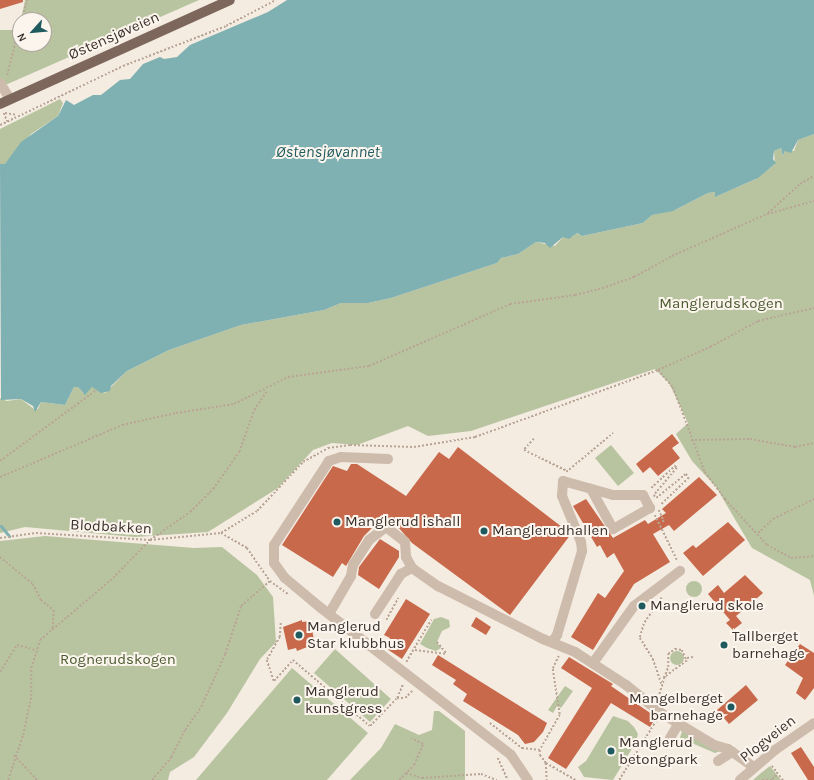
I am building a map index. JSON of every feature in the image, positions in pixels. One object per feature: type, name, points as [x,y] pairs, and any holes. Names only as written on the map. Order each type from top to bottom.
[{"type":"main road","name":"Østensjøveien","points":[[0,104],[230,0]]},
{"type":"street","points":[[1,85],[10,99]]},
{"type":"street","points":[[388,459],[341,457],[329,461],[274,545],[274,563],[285,578],[329,614],[511,755],[528,780]]},
{"type":"street","points":[[552,642],[558,635],[582,551],[581,542],[562,496],[563,481],[613,495],[643,495],[650,508],[613,529],[591,489]]},
{"type":"street","points":[[329,614],[351,576],[352,565],[377,531],[386,527],[405,542],[406,557],[412,568],[455,596],[563,647],[593,663],[678,723],[714,745],[732,752],[754,767]]},
{"type":"street","points":[[375,614],[401,574],[412,568]]},
{"type":"street","points":[[593,663],[634,606],[680,571]]},
{"type":"street","name":"Plogveien","points":[[740,780],[754,767],[814,722]]},
{"type":"street","points":[[670,738],[678,723]]},
{"type":"street","points":[[718,761],[732,752]]},
{"type":"path","points":[[23,12],[27,0]]},
{"type":"path","points":[[0,125],[123,66],[226,26],[276,0]]},
{"type":"path","points":[[1,85],[12,50]]},
{"type":"path","points":[[8,121],[4,112],[19,115]]},
{"type":"path","points":[[767,214],[800,184],[814,176]]},
{"type":"path","points":[[0,477],[122,425],[176,412],[234,404],[268,390],[288,377],[369,366],[510,304],[575,295],[606,287],[634,277],[672,256],[767,214],[814,201]]},
{"type":"path","points":[[414,447],[475,437],[658,370],[716,344],[758,321],[814,308]]},
{"type":"path","points":[[658,370],[673,387],[688,423],[691,440],[713,484],[767,545],[791,558],[814,556]]},
{"type":"path","points":[[8,780],[14,754],[23,735],[36,650],[40,640],[113,578],[150,540],[190,512],[222,478],[239,452],[254,410],[268,390]]},
{"type":"path","points":[[0,461],[95,391]]},
{"type":"path","points":[[563,481],[567,470],[614,432]]},
{"type":"path","points":[[691,440],[750,438],[795,447],[814,443]]},
{"type":"path","points":[[534,439],[524,450],[567,470]]},
{"type":"path","points":[[643,495],[675,466],[677,468],[654,495],[656,498],[686,474],[689,478],[658,507],[664,521],[660,523],[676,553],[680,571]]},
{"type":"path","points":[[758,534],[773,519],[814,499]]},
{"type":"path","name":"Blodbakken","points":[[0,538],[36,533],[150,540],[221,533],[247,548],[270,581],[241,606],[225,654],[201,707],[185,730],[171,758],[152,780]]},
{"type":"path","points":[[0,557],[33,584],[41,600],[54,610],[53,629]]},
{"type":"path","points":[[662,597],[644,624],[640,638],[653,659],[662,685]]},
{"type":"path","points":[[404,665],[415,650],[431,620]]},
{"type":"path","points":[[281,623],[280,637],[268,660],[274,681],[293,660],[370,726],[397,698],[409,676]]},
{"type":"path","points":[[415,650],[447,654],[437,642]]},
{"type":"path","points":[[0,672],[17,645],[36,650]]},
{"type":"path","points":[[540,750],[560,715],[553,669],[563,647]]},
{"type":"path","points":[[619,780],[658,710],[668,654],[671,650],[682,650],[687,658]]},
{"type":"path","points":[[687,658],[693,657]]},
{"type":"path","points":[[664,678],[685,664],[687,658]]},
{"type":"path","points":[[397,698],[405,698],[418,683]]},
{"type":"path","points":[[490,723],[522,748],[540,750]]},
{"type":"path","points":[[399,780],[414,765],[423,744],[411,739]]},
{"type":"path","points":[[540,750],[546,763],[547,780]]},
{"type":"path","points":[[14,754],[37,780]]},
{"type":"path","points":[[495,754],[508,780]]},
{"type":"path","points":[[546,763],[575,780]]},
{"type":"path","points":[[770,763],[783,780]]},
{"type":"path","points":[[406,773],[422,778],[481,774],[497,780]]},
{"type":"path","points":[[765,774],[772,780],[778,774]]},
{"type":"path","points":[[762,780],[768,778]]},
{"type":"green space","points":[[25,0],[199,0],[3,86],[0,83],[0,30],[12,30],[12,52],[52,52],[52,12],[23,12]]},
{"type":"green space","points":[[60,99],[63,103],[58,116],[31,134],[5,164],[0,164],[0,129]]},
{"type":"green space","name":"Manglerudskogen","points":[[814,134],[814,596],[810,580],[752,548],[716,487],[692,461],[676,434],[688,423],[669,383],[655,369],[471,431],[428,436],[408,426],[357,445],[332,443],[313,450],[278,488],[208,532],[135,537],[25,527],[0,533],[0,398],[7,401],[21,399],[34,409],[38,409],[41,402],[65,405],[74,387],[78,387],[83,393],[92,387],[105,393],[127,371],[169,350],[241,325],[324,310],[341,303],[368,303],[391,298],[497,263],[501,258],[518,254],[536,242],[555,246],[563,237],[572,237],[576,233],[582,236],[643,223],[652,215],[677,209],[708,193],[715,192],[717,196],[756,179],[775,164],[774,151],[781,148],[783,156],[785,151],[794,151],[798,140]]},
{"type":"green space","points":[[611,445],[634,473],[618,486],[595,458]]},
{"type":"green space","name":"Rognerudskogen","points":[[45,536],[194,548],[222,547],[257,575],[273,597],[276,642],[260,659],[227,713],[194,757],[170,772],[168,780],[0,780],[0,541]]},
{"type":"green space","points":[[694,581],[701,586],[702,589],[697,596],[694,597],[687,592],[686,589],[691,582]]},
{"type":"green space","points":[[441,617],[449,620],[450,627],[442,631],[437,642],[441,648],[436,651],[420,644],[434,619]]},
{"type":"green space","points":[[335,649],[391,699],[370,722],[314,673]]},
{"type":"green space","points":[[674,651],[680,651],[684,655],[684,661],[680,665],[674,665],[670,661],[670,655]]},
{"type":"green space","name":"Manglerud kunstgress","points":[[292,668],[368,733],[327,780],[196,780]]},
{"type":"green space","points":[[565,686],[573,691],[561,708],[557,706],[553,713],[548,710]]},
{"type":"green space","points":[[434,711],[439,711],[465,731],[465,780],[350,780],[381,748],[395,724],[419,735],[432,730]]},
{"type":"green space","name":"Manglerud betongpark","points":[[613,716],[628,721],[634,727],[638,734],[636,742],[613,780],[584,777],[578,767],[586,761]]},
{"type":"green space","points":[[682,731],[723,750],[715,753],[680,738]]},
{"type":"green space","points":[[770,766],[781,780],[753,780],[761,773]]},
{"type":"water","name":"Østensjøvannet","points":[[287,0],[814,0],[814,134],[798,140],[791,153],[785,151],[783,156],[781,148],[774,151],[773,159],[776,163],[758,178],[715,197],[715,192],[708,193],[673,211],[652,215],[643,223],[582,236],[577,233],[569,239],[563,237],[550,248],[545,243],[536,242],[518,254],[501,258],[497,263],[391,298],[368,303],[341,303],[324,310],[241,325],[169,350],[127,371],[111,386],[110,391],[101,393],[92,387],[85,395],[78,387],[74,387],[65,405],[41,402],[35,412],[33,406],[21,399],[1,400],[0,164],[5,164],[21,142],[58,116],[66,100],[74,105],[93,95],[101,95],[120,80],[130,79],[143,64],[160,57],[164,59],[177,57],[190,45],[268,12]]},
{"type":"building","points":[[0,0],[23,0],[23,2],[0,9]]},
{"type":"building","points":[[672,434],[679,443],[672,448],[680,458],[658,476],[650,467],[643,473],[636,464]]},
{"type":"building","name":"Manglerudhallen","points":[[458,447],[571,534],[510,615],[412,543],[398,527],[383,517],[364,536],[346,566],[342,563],[333,577],[282,545],[333,466],[347,471],[351,464],[357,464],[406,496],[439,452],[449,459]]},
{"type":"building","points":[[699,477],[717,495],[674,531],[669,525],[653,534],[670,562],[634,584],[593,650],[571,637],[598,593],[605,598],[624,571],[614,553],[607,558],[600,545],[597,547],[573,506],[586,499],[613,538],[645,520],[648,524],[666,513],[662,509]]},
{"type":"building","points":[[728,522],[745,540],[703,576],[683,553],[693,545],[696,548]]},
{"type":"building","points":[[380,539],[399,551],[399,557],[379,589],[358,575],[359,567]]},
{"type":"building","points":[[745,575],[763,593],[736,616],[742,623],[733,630],[726,623],[730,620],[708,594],[718,585],[724,593]]},
{"type":"building","points":[[406,599],[430,614],[402,659],[384,647],[390,638],[384,635]]},
{"type":"building","points":[[476,617],[491,627],[486,635],[471,626]]},
{"type":"building","name":"Manglerud Star klubbhus","points":[[302,620],[302,622],[310,621],[315,644],[297,651],[296,648],[288,650],[283,627]]},
{"type":"building","points":[[800,644],[814,653],[814,688],[805,700],[796,693],[803,678],[785,665]]},
{"type":"building","points":[[438,655],[547,723],[543,732],[534,742],[525,744],[518,735],[463,701],[467,694],[453,684],[456,680],[432,665]]},
{"type":"building","points":[[569,657],[613,684],[611,686],[656,717],[650,727],[611,703],[566,769],[548,758],[592,688],[561,668]]},
{"type":"building","points":[[746,685],[758,700],[729,724],[717,710]]},
{"type":"building","points":[[801,747],[814,767],[814,780],[808,780],[791,753]]},
{"type":"waterway","points":[[1,526],[9,536]]},
{"type":"place","name":"Manglerud ishall","points":[[337,522]]},
{"type":"place","name":"Manglerudhallen","points":[[484,531]]},
{"type":"place","name":"Manglerud skole","points":[[642,606]]},
{"type":"place","name":"Manglerud Star klubbhus","points":[[299,635]]},
{"type":"place","name":"Tallberget barnehage","points":[[724,645]]},
{"type":"place","name":"Manglerud kunstgress","points":[[297,700]]},
{"type":"place","name":"Mangelberget barnehage","points":[[731,707]]},
{"type":"place","name":"Manglerud betongpark","points":[[611,751]]}]
